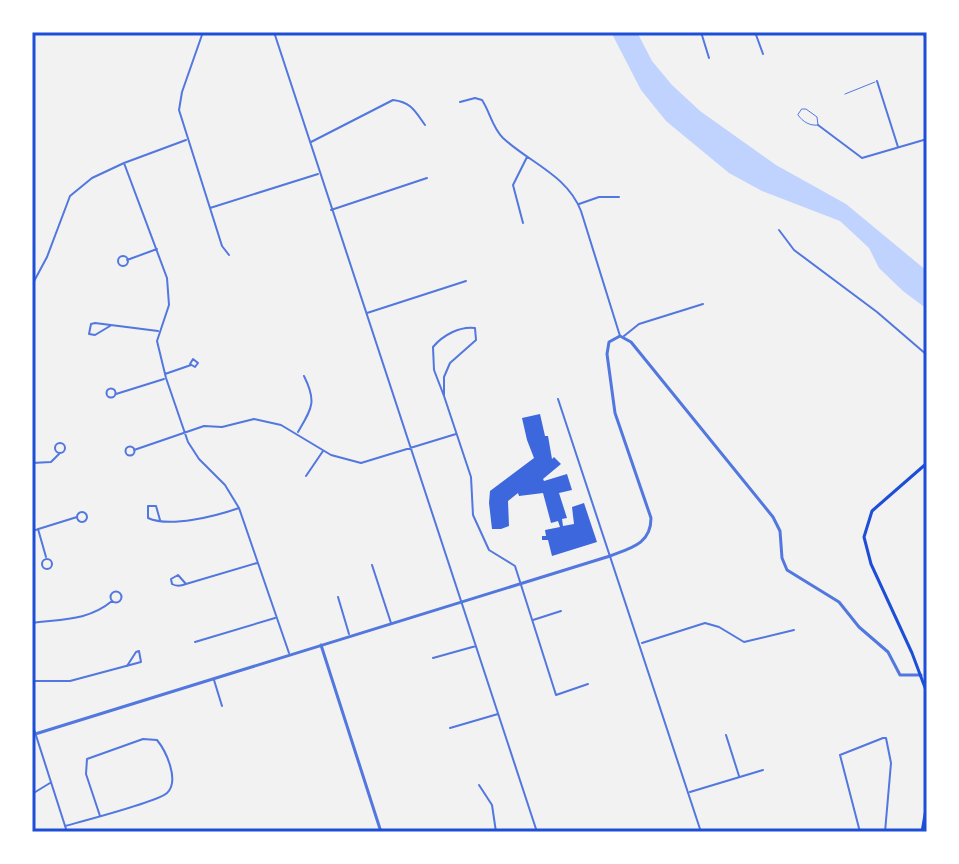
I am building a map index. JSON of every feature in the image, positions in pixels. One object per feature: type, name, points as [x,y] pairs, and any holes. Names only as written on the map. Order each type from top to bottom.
[{"type":"main road","points":[[927,463],[872,511],[864,537],[875,576],[927,693]]},
{"type":"main road","points":[[922,832],[927,803]]},
{"type":"street","points":[[203,32],[179,104],[187,139],[222,246],[229,255]]},
{"type":"street","points":[[274,32],[537,832]]},
{"type":"street","points":[[701,32],[709,58]]},
{"type":"street","points":[[755,32],[763,54]]},
{"type":"street","points":[[923,32],[927,43]]},
{"type":"street","points":[[877,81],[898,148]]},
{"type":"street","points":[[310,143],[393,100],[405,101],[413,107],[425,125]]},
{"type":"street","points":[[460,102],[483,100],[500,134],[559,179],[572,193],[622,337],[637,349],[776,522],[787,570],[839,602],[859,627],[888,652],[900,675],[921,675]]},
{"type":"street","points":[[818,125],[862,158],[927,139]]},
{"type":"street","points":[[32,285],[70,196],[92,178],[187,139]]},
{"type":"street","points":[[523,223],[513,185],[528,156]]},
{"type":"street","points":[[124,163],[167,278],[169,296],[159,331],[158,350],[165,376],[194,452],[225,485],[239,508],[289,654]]},
{"type":"street","points":[[210,209],[320,174]]},
{"type":"street","points":[[331,210],[427,178]]},
{"type":"street","points":[[578,204],[599,197],[619,197]]},
{"type":"street","points":[[779,230],[794,250],[877,312],[927,355]]},
{"type":"street","points":[[127,260],[158,249]]},
{"type":"street","points":[[366,314],[466,281]]},
{"type":"street","points":[[34,734],[610,556],[640,544],[649,533],[652,522],[620,433],[613,404],[607,348],[613,339],[622,337],[639,324],[703,304]]},
{"type":"street","points":[[110,326],[95,335],[89,334],[94,323],[159,331]]},
{"type":"street","points":[[444,396],[446,370],[456,355],[476,340],[475,328],[450,333],[433,347],[434,370],[471,477],[473,515],[489,550],[513,564],[556,695],[588,684]]},
{"type":"street","points":[[116,394],[191,365]]},
{"type":"street","points":[[297,433],[311,411],[312,403],[311,391],[304,376]]},
{"type":"street","points":[[558,399],[701,832]]},
{"type":"street","points":[[134,450],[204,426],[222,427],[254,419],[297,433],[348,462],[361,463],[456,434]]},
{"type":"street","points":[[306,476],[324,450]]},
{"type":"street","points":[[32,463],[51,462],[59,453]]},
{"type":"street","points":[[160,520],[204,518],[239,508]]},
{"type":"street","points":[[32,531],[77,517]]},
{"type":"street","points":[[38,529],[46,559]]},
{"type":"street","points":[[186,584],[258,562]]},
{"type":"street","points":[[372,565],[391,623]]},
{"type":"street","points":[[338,597],[350,636]]},
{"type":"street","points":[[32,623],[79,618],[104,608],[112,601]]},
{"type":"street","points":[[532,620],[561,611]]},
{"type":"street","points":[[195,642],[277,617]]},
{"type":"street","points":[[640,643],[705,623],[719,627],[744,642],[794,630]]},
{"type":"street","points":[[321,645],[381,832]]},
{"type":"street","points":[[433,658],[477,646]]},
{"type":"street","points":[[32,681],[70,681],[127,666]]},
{"type":"street","points":[[214,679],[222,706]]},
{"type":"street","points":[[450,728],[499,714]]},
{"type":"street","points":[[32,723],[67,832]]},
{"type":"street","points":[[726,735],[740,777]]},
{"type":"street","points":[[65,826],[100,816],[162,796],[170,789],[170,770],[162,747],[154,738],[95,754],[86,762],[86,774],[100,816]]},
{"type":"street","points":[[860,832],[840,755],[886,738],[891,763],[885,831],[879,832]]},
{"type":"street","points":[[689,793],[763,770]]},
{"type":"street","points":[[32,794],[51,782]]},
{"type":"street","points":[[479,785],[492,805],[496,832]]},
{"type":"lane","points":[[845,94],[877,81]]},
{"type":"lane","points":[[806,109],[817,117],[818,125],[811,125],[800,118],[799,112],[806,109]]},
{"type":"water","points":[[611,32],[637,32],[652,61],[700,111],[776,165],[846,204],[927,271],[927,309],[879,268],[869,248],[840,221],[762,191],[729,173],[666,121],[641,90]]},
{"type":"building","points":[[540,414],[552,459],[554,457],[561,464],[543,479],[567,474],[572,490],[559,493],[567,518],[562,519],[563,526],[574,524],[572,507],[584,503],[597,542],[552,556],[548,540],[542,540],[542,536],[546,536],[545,530],[560,527],[558,521],[551,523],[543,493],[519,496],[518,493],[508,501],[509,526],[501,529],[492,529],[489,503],[490,491],[534,458],[522,418]]}]
